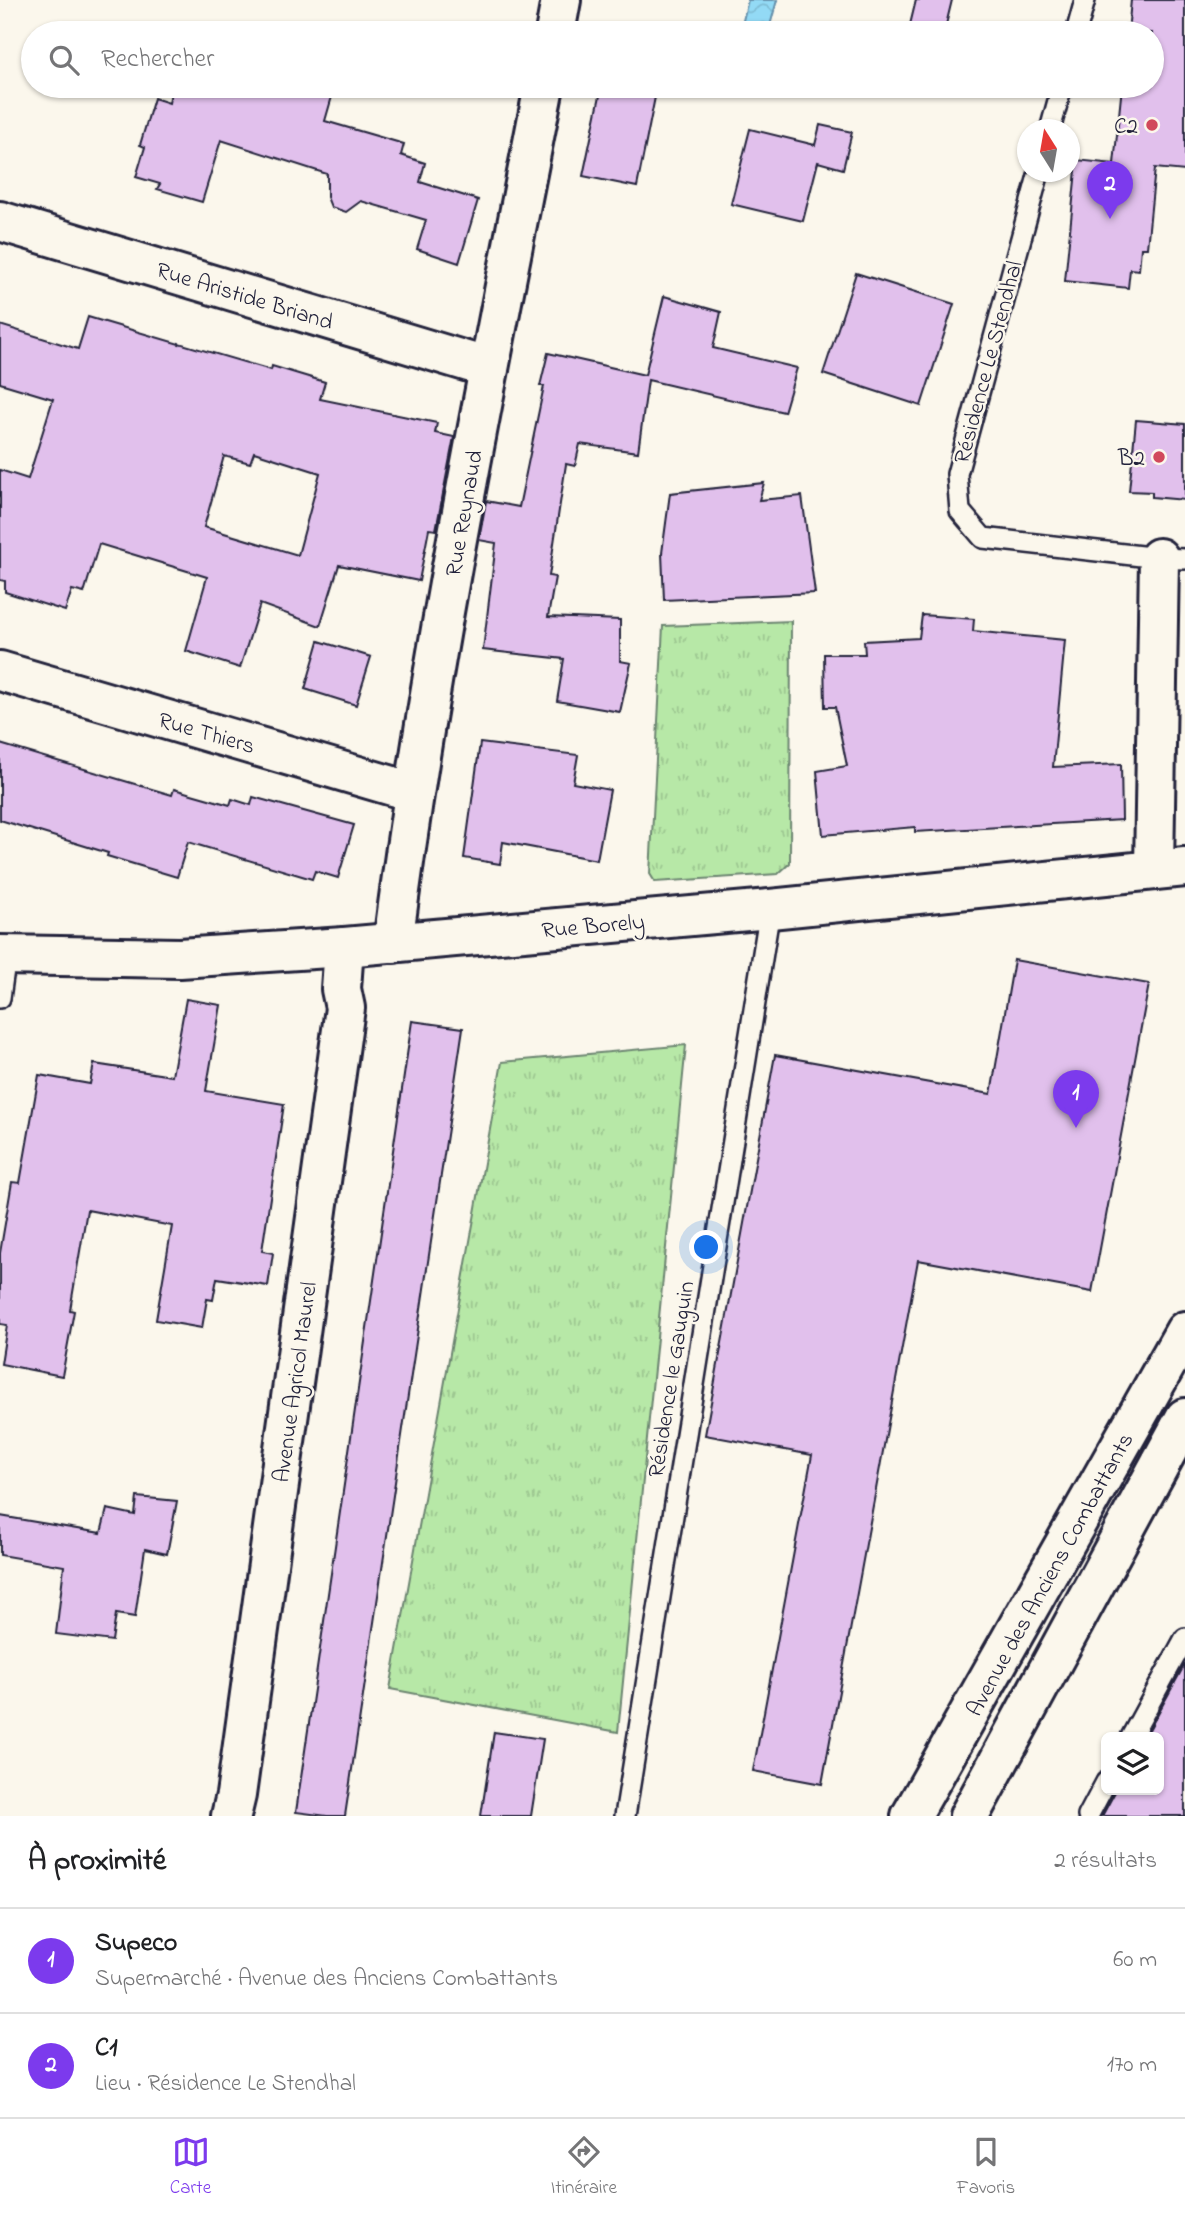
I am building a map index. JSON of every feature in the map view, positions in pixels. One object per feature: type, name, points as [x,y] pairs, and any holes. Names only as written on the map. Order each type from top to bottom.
[{"type":"street","points":[[557,21],[561,0]]},
{"type":"street","name":"Rue Reynaud","points":[[393,943],[413,792],[489,368],[542,98]]},
{"type":"street","name":"Rue Aristide Briand","points":[[0,221],[489,368]]},
{"type":"street","name":"Résidence Le Stendhal","points":[[1170,868],[1172,559]]},
{"type":"street","name":"Rue Thiers","points":[[0,671],[413,792]]},
{"type":"street","name":"Rue Borely","points":[[3,955],[180,958],[344,947],[770,909],[1170,868]]},
{"type":"street","name":"Avenue Agricol Maurel","points":[[231,1816],[344,1022],[345,1008],[341,989],[344,947]]},
{"type":"street","name":"Avenue des Anciens Combattants","points":[[911,1816],[1185,1331]]},
{"type":"street","name":"Avenue des Anciens Combattants","points":[[969,1816],[1183,1427]]},
{"type":"lane","points":[[1079,21],[1085,0]]},
{"type":"lane","points":[[1053,119],[1059,98]]},
{"type":"lane","name":"Résidence Le Stendhal","points":[[1036,182],[957,474],[960,511],[983,538],[1172,559]]},
{"type":"lane","name":"Résidence le Gauguin","points":[[625,1816],[770,909]]},
{"type":"lane","points":[[0,998],[3,955]]},
{"type":"lane","points":[[1134,1732],[1185,1638]]},
{"type":"lane","points":[[1088,1816],[1101,1791]]},
{"type":"green space","points":[[791,621],[790,863],[778,874],[655,882],[650,874],[663,626]]},
{"type":"green space","points":[[686,1045],[618,1732],[390,1689],[502,1062]]},
{"type":"water","points":[[748,0],[777,0],[771,21],[743,21]]},
{"type":"building","points":[[916,0],[952,0],[947,21],[911,21]]},
{"type":"building","points":[[1131,0],[1185,0],[1185,171],[1155,168],[1147,248],[1141,248],[1139,270],[1130,269],[1128,288],[1065,281],[1075,182],[1080,182],[1080,160],[1114,164],[1121,98],[1164,98],[1164,21],[1129,21]]},
{"type":"building","points":[[154,98],[169,103],[170,98],[332,98],[325,121],[404,144],[401,155],[425,163],[420,182],[478,200],[459,263],[417,249],[426,220],[361,201],[346,212],[331,207],[327,197],[327,174],[221,140],[202,202],[157,189],[160,184],[136,177],[145,147],[140,145]]},
{"type":"building","points":[[599,98],[655,98],[637,187],[583,176]]},
{"type":"building","points":[[820,125],[852,132],[843,169],[818,162],[803,221],[731,204],[750,129],[815,145]]},
{"type":"building","points":[[856,273],[954,304],[921,406],[823,374]]},
{"type":"building","points":[[664,296],[721,312],[713,348],[797,368],[784,412],[648,380],[638,452],[580,444],[575,466],[566,464],[549,576],[555,577],[548,617],[620,620],[620,661],[631,663],[620,712],[557,701],[564,659],[483,650],[496,543],[479,540],[486,501],[519,507],[544,386],[540,386],[548,353],[645,375]]},
{"type":"building","points":[[88,317],[271,370],[272,366],[325,382],[320,399],[437,423],[435,433],[454,437],[436,530],[429,529],[419,581],[339,565],[320,626],[260,604],[240,668],[186,651],[207,577],[99,544],[84,593],[72,590],[65,611],[5,592],[5,581],[0,580],[0,470],[28,479],[53,399],[0,383],[0,325],[78,349]],"holes":[[[254,452],[320,473],[298,555],[204,527],[224,456],[250,463]]]},
{"type":"building","name":"B2","points":[[1136,420],[1185,424],[1185,500],[1152,497],[1152,492],[1129,491]]},
{"type":"building","points":[[764,483],[759,500],[802,496],[815,593],[664,600],[662,553],[670,493]]},
{"type":"building","points":[[922,615],[974,619],[973,631],[1065,640],[1053,767],[1121,764],[1122,820],[915,832],[915,827],[823,835],[817,771],[847,766],[835,707],[825,707],[824,654],[865,654],[864,641],[919,638]]},
{"type":"building","points":[[319,641],[371,657],[356,705],[305,689]]},
{"type":"building","points":[[480,743],[578,755],[573,783],[610,790],[597,860],[503,842],[500,864],[464,858]]},
{"type":"building","points":[[0,744],[172,795],[174,789],[230,805],[232,799],[251,805],[253,797],[354,825],[338,878],[315,871],[312,879],[188,842],[177,877],[0,820]]},
{"type":"building","points":[[1014,960],[1149,984],[1092,1292],[918,1260],[822,1784],[753,1771],[812,1455],[705,1435],[775,1055],[991,1094]]},
{"type":"building","points":[[186,999],[221,1005],[206,1091],[284,1104],[262,1251],[273,1253],[268,1286],[217,1278],[213,1300],[207,1299],[202,1328],[156,1320],[172,1226],[87,1210],[70,1310],[74,1311],[62,1376],[1,1364],[7,1325],[0,1324],[0,1253],[12,1182],[20,1183],[39,1075],[90,1084],[94,1064],[172,1076]]},
{"type":"building","points":[[412,1021],[463,1028],[345,1816],[327,1816],[296,1812]]},
{"type":"building","points":[[137,1497],[177,1501],[167,1554],[145,1549],[135,1617],[116,1614],[112,1641],[56,1634],[64,1566],[0,1555],[0,1516],[101,1533],[107,1509],[135,1515]]},
{"type":"building","points":[[1185,1664],[1185,1816],[1102,1816],[1113,1795],[1164,1795],[1164,1732],[1148,1732]]},
{"type":"building","points":[[494,1732],[543,1739],[531,1816],[481,1816]]},
{"type":"place","name":"C2","points":[[1152,125]]},
{"type":"place","name":"C1","points":[[1110,219]]},
{"type":"place","name":"B2","points":[[1159,457]]},
{"type":"place","name":"Supeco","points":[[1076,1128]]}]
